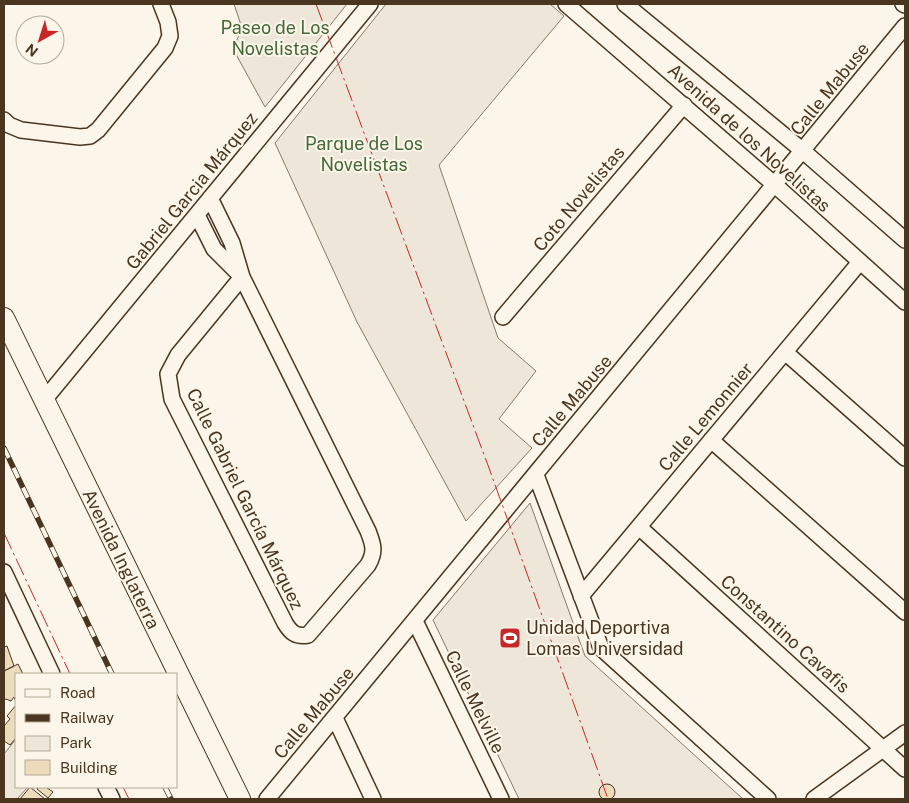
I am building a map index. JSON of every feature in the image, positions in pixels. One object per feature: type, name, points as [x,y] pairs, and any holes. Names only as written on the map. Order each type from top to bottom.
[{"type":"street","points":[[4,120],[9,125],[21,130],[80,137],[90,136],[98,130],[165,48],[170,36],[168,22],[161,4]]},
{"type":"street","name":"Gabriel Garcia Márquez","points":[[44,402],[370,4]]},
{"type":"street","name":"Avenida de los Novelistas","points":[[566,4],[684,105],[905,302]]},
{"type":"street","name":"Avenida de los Novelistas","points":[[625,4],[803,151],[905,240]]},
{"type":"street","name":"Calle Mabuse","points":[[267,799],[775,186],[905,26]]},
{"type":"street","name":"Coto Novelistas","points":[[503,318],[684,105]]},
{"type":"street","name":"Calle Gabriel García Márquez","points":[[210,198],[232,243],[242,277],[373,544],[373,557],[368,565],[308,635],[299,636],[291,632],[285,622],[172,399],[168,374],[178,355],[242,277]]},
{"type":"street","name":"Calle Gabriel García Márquez","points":[[197,215],[214,249],[242,277]]},
{"type":"street","name":"Calle Lemonnier","points":[[581,596],[860,262]]},
{"type":"street","name":"Avenida Inglaterra","points":[[4,318],[178,673]]},
{"type":"street","points":[[785,352],[905,458]]},
{"type":"street","points":[[711,440],[905,612]]},
{"type":"street","points":[[536,475],[601,648],[768,799]]},
{"type":"street","name":"Constantino Cavafis","points":[[639,527],[905,769]]},
{"type":"street","points":[[4,572],[52,673]]},
{"type":"street","name":"Calle Melville","points":[[415,621],[501,799]]},
{"type":"street","name":"Avenida Inglaterra","points":[[178,673],[240,799]]},
{"type":"street","points":[[335,718],[373,799]]},
{"type":"street","points":[[814,799],[905,733]]},
{"type":"green space","name":"Paseo de Los Novelistas","points":[[234,4],[347,4],[265,107],[233,49],[242,28]]},
{"type":"green space","name":"Parque de Los Novelistas","points":[[386,4],[550,4],[564,16],[439,165],[498,338],[536,371],[499,419],[532,448],[466,521],[357,322],[275,143]]},
{"type":"green space","name":"Unidad Deportiva Lomas Universidad","points":[[530,503],[585,656],[743,799],[519,799],[433,620]]},
{"type":"green space","points":[[15,740],[15,788],[27,788],[17,799],[4,799],[4,754]]},
{"type":"building","points":[[7,646],[14,666],[4,671],[4,647]]},
{"type":"building","points":[[18,664],[22,673],[15,673],[15,700],[14,697],[11,701],[4,700],[4,671]]},
{"type":"building","points":[[15,706],[15,739],[10,745],[4,741],[4,726],[10,719],[7,716]]},
{"type":"building","points":[[604,784],[610,784],[615,789],[613,798],[604,800],[599,795],[599,789]]},
{"type":"building","points":[[31,788],[45,799],[20,799]]},
{"type":"building","points":[[47,788],[53,792],[48,798],[37,789]]},
{"type":"railway","points":[[4,448],[112,673]]},
{"type":"railway","points":[[166,788],[171,799]]},
{"type":"power","points":[[316,4],[489,468],[608,799]]},
{"type":"power","points":[[4,533],[70,673]]},
{"type":"power","points":[[124,788],[129,799]]},
{"type":"place","name":"Unidad Deportiva Lomas Universidad","points":[[510,638]]}]
